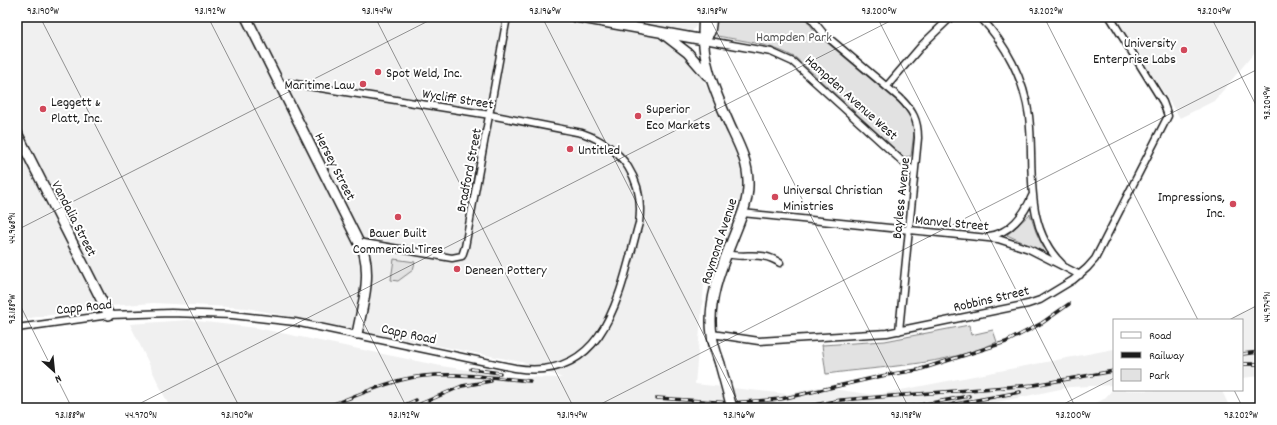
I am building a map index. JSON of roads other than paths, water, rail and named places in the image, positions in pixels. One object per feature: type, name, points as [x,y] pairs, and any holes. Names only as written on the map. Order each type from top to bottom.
[{"type":"street","name":"Hersey Street","points":[[246,17],[358,242],[366,264],[367,286],[357,334]]},
{"type":"street","name":"Bradford Street","points":[[358,242],[452,258],[462,256],[490,115],[507,17]]},
{"type":"street","name":"Hampden Avenue West","points":[[576,17],[771,52],[793,62],[914,172]]},
{"type":"street","name":"Raymond Avenue","points":[[704,17],[703,30],[706,65],[748,170],[747,197],[717,278],[712,308],[712,334],[732,408]]},
{"type":"street","name":"Raymond Avenue","points":[[704,40],[710,32],[712,17]]},
{"type":"street","name":"Bayless Avenue","points":[[810,17],[824,34],[887,86],[910,108],[917,120],[918,138],[899,331]]},
{"type":"street","points":[[887,86],[923,44],[951,17]]},
{"type":"street","points":[[980,17],[991,28],[1006,49],[1022,87],[1029,117],[1035,217],[1040,231],[1052,253],[1064,266]]},
{"type":"street","name":"Robbins Street","points":[[712,334],[759,341],[887,334],[1028,304],[1052,294],[1080,275],[1095,259],[1110,233],[1168,116],[1166,108],[1110,17]]},
{"type":"street","points":[[659,31],[688,53],[711,80]]},
{"type":"street","name":"Wycliff Street","points":[[280,87],[289,83],[490,115],[589,135],[612,148],[624,161]]},
{"type":"street","name":"Vandalia Street","points":[[17,133],[109,315]]},
{"type":"street","name":"Capp Road","points":[[17,328],[109,315],[171,313],[232,315],[295,322],[522,369],[545,369],[575,358],[600,337],[611,317],[639,224],[639,192],[624,161]]},
{"type":"street","points":[[985,237],[1002,232],[1017,221],[1023,214],[1033,193]]},
{"type":"street","name":"Manvel Street","points":[[742,213],[985,237],[1019,244],[1080,275]]},
{"type":"street","points":[[726,254],[737,256],[756,254],[780,263]]},
{"type":"railway","points":[[657,398],[731,403],[781,399],[886,375],[918,370],[1006,342],[1042,323],[1069,304]]},
{"type":"railway","points":[[1243,354],[1260,352]]},
{"type":"railway","points":[[1243,364],[1260,364]]},
{"type":"railway","points":[[471,369],[500,373]]},
{"type":"railway","points":[[1028,386],[1113,371]]},
{"type":"railway","points":[[323,408],[381,386],[417,377],[433,375],[465,375],[530,381]]},
{"type":"railway","points":[[411,408],[462,386],[491,381]]},
{"type":"railway","points":[[798,408],[841,400],[1034,385]]},
{"type":"railway","points":[[934,408],[1020,392]]},
{"type":"railway","points":[[904,408],[969,396]]},
{"type":"railway","points":[[398,408],[416,400]]},
{"type":"place","name":"University Enterprise Labs","points":[[1184,50]]},
{"type":"place","name":"Spot Weld, Inc.","points":[[378,72]]},
{"type":"place","name":"Maritime Law","points":[[363,84]]},
{"type":"place","name":"Leggett & Platt, Inc.","points":[[43,109]]},
{"type":"place","name":"Superior Eco Markets","points":[[638,116]]},
{"type":"place","name":"Untitled","points":[[570,149]]},
{"type":"place","name":"Universal Christian Ministries","points":[[775,197]]},
{"type":"place","name":"Impressions, Inc.","points":[[1233,204]]},
{"type":"place","name":"Bauer Built Commercial Tires","points":[[398,217]]},
{"type":"place","name":"Deneen Pottery","points":[[457,269]]},
{"type":"park label","name":"Hampden Park","points":[[794,36]]}]
